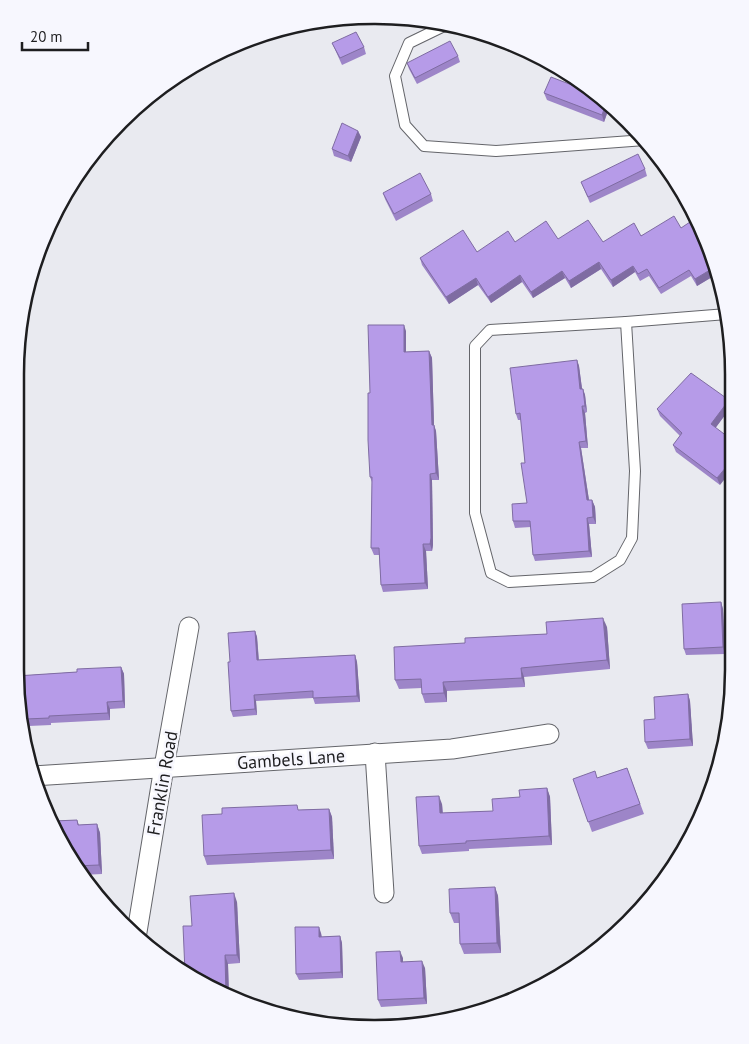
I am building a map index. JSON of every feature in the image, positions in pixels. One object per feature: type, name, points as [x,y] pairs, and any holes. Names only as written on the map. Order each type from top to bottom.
[{"type":"street","name":"Franklin Road","points":[[138,928],[189,628]]},
{"type":"street","name":"Gambels Lane","points":[[40,776],[452,749],[549,734]]},
{"type":"street","points":[[375,753],[384,893]]},
{"type":"lane","points":[[437,29],[409,43],[395,76],[405,125],[424,146],[496,151],[636,141]]},
{"type":"lane","points":[[626,322],[635,471],[632,538],[620,560],[593,577],[509,582],[491,573],[475,513],[475,346],[490,330],[720,315]]},
{"type":"building","points":[[356,32],[364,47],[340,58],[332,43]]},
{"type":"building","points":[[450,41],[458,56],[415,78],[407,63]]},
{"type":"building","points":[[551,77],[572,85],[604,109],[602,115],[544,93]]},
{"type":"building","points":[[342,123],[358,131],[348,156],[332,149]]},
{"type":"building","points":[[638,154],[645,169],[588,197],[581,182]]},
{"type":"building","points":[[420,173],[431,194],[394,214],[383,193]]},
{"type":"building","points":[[674,216],[681,228],[690,222],[709,270],[695,279],[689,270],[659,288],[647,269],[638,274],[633,266],[611,280],[599,262],[569,281],[562,271],[531,292],[520,275],[488,297],[476,278],[446,297],[420,258],[463,230],[477,252],[508,231],[515,242],[546,221],[558,239],[588,220],[603,242],[634,223],[641,236]]},
{"type":"building","points":[[368,325],[404,325],[404,352],[429,351],[436,473],[430,474],[430,544],[423,544],[425,583],[381,585],[379,548],[371,548],[372,477],[370,477],[368,440],[368,393],[370,393]]},
{"type":"building","points":[[577,360],[580,389],[583,389],[585,406],[582,406],[586,441],[579,442],[587,500],[592,500],[593,517],[587,518],[589,551],[533,555],[530,521],[513,521],[512,504],[527,503],[521,463],[525,463],[520,413],[516,414],[510,368]]},
{"type":"building","points":[[691,373],[725,397],[725,405],[711,424],[725,435],[725,468],[717,478],[673,445],[682,433],[657,409]]},
{"type":"building","points":[[721,602],[723,647],[684,649],[682,604]]},
{"type":"building","points":[[603,618],[607,660],[521,668],[522,678],[443,682],[444,693],[422,694],[421,679],[395,680],[394,647],[465,643],[465,638],[547,634],[546,622]]},
{"type":"building","points":[[255,631],[257,660],[355,655],[357,696],[313,698],[313,691],[254,695],[255,709],[231,711],[228,633]]},
{"type":"building","points":[[121,667],[123,701],[107,702],[108,713],[28,719],[24,675],[77,672],[77,669]]},
{"type":"building","points":[[688,694],[690,739],[645,742],[644,720],[655,719],[654,697]]},
{"type":"building","points":[[627,768],[640,804],[588,822],[573,779],[595,771],[597,778]]},
{"type":"building","points":[[547,788],[549,836],[419,846],[416,797],[439,796],[440,813],[493,811],[492,799],[520,797],[519,790]]},
{"type":"building","points":[[297,805],[298,810],[329,809],[331,850],[204,856],[202,815],[222,814],[222,808]]},
{"type":"building","points":[[77,820],[78,825],[97,824],[99,865],[84,866],[58,821]]},
{"type":"building","points":[[495,887],[497,943],[460,944],[459,913],[450,913],[449,889]]},
{"type":"building","points":[[234,893],[237,955],[225,955],[226,987],[185,964],[183,926],[192,926],[190,896]]},
{"type":"building","points":[[295,927],[319,927],[319,937],[340,936],[341,972],[296,974]]},
{"type":"building","points":[[400,951],[401,962],[422,961],[424,998],[378,1000],[376,952]]}]
